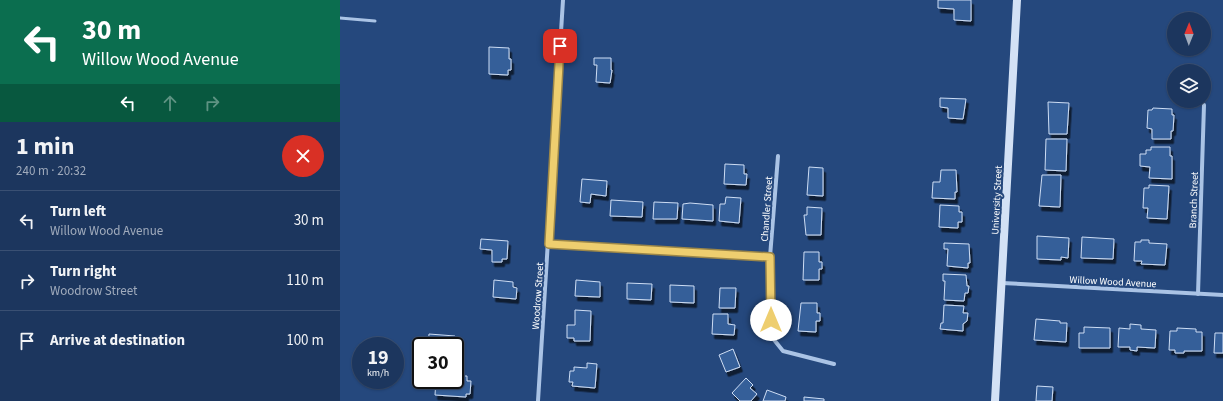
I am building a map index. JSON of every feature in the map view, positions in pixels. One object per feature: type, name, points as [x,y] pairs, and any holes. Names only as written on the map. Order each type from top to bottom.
[{"type":"street","name":"Woodrow Street","points":[[538,401],[549,244],[563,0]]},
{"type":"street","name":"University Street","points":[[995,401],[1017,0]]},
{"type":"street","name":"Branch Street","points":[[1198,294],[1204,108]]},
{"type":"street","name":"Chandler Street","points":[[778,156],[770,257],[771,336],[783,352],[834,364]]},
{"type":"street","points":[[549,244],[770,257]]},
{"type":"street","name":"Willow Wood Avenue","points":[[1001,283],[1223,295]]},
{"type":"lane","points":[[340,18],[375,21]]},
{"type":"building","points":[[938,0],[971,0],[971,21],[954,20],[954,9],[938,8]]},
{"type":"building","points":[[489,47],[509,48],[511,70],[508,70],[508,75],[489,74]]},
{"type":"building","points":[[594,58],[611,58],[612,70],[610,83],[596,82],[597,65],[594,65]]},
{"type":"building","points":[[940,98],[966,99],[963,119],[948,118],[948,108],[940,107]]},
{"type":"building","points":[[1048,102],[1069,103],[1067,134],[1049,134]]},
{"type":"building","points":[[1153,108],[1172,109],[1172,115],[1174,115],[1171,139],[1152,139],[1152,129],[1147,128],[1148,110],[1152,110]]},
{"type":"building","points":[[1046,139],[1067,139],[1066,171],[1045,170]]},
{"type":"building","points":[[1151,147],[1170,147],[1170,156],[1172,156],[1172,179],[1149,178],[1150,167],[1140,166],[1140,154],[1146,154],[1146,150],[1151,150]]},
{"type":"building","points":[[725,164],[744,165],[744,174],[747,174],[746,185],[724,184]]},
{"type":"building","points":[[809,167],[823,168],[823,196],[807,195]]},
{"type":"building","points":[[941,170],[956,170],[957,192],[955,192],[955,199],[932,198],[933,182],[940,182]]},
{"type":"building","points":[[1042,175],[1061,175],[1060,207],[1039,206]]},
{"type":"building","points":[[582,179],[607,181],[606,196],[591,194],[590,203],[580,202]]},
{"type":"building","points":[[1149,185],[1169,186],[1167,219],[1147,218],[1148,208],[1143,208],[1144,188],[1149,188]]},
{"type":"building","points":[[726,197],[741,198],[739,223],[719,221],[720,204],[725,204]]},
{"type":"building","points":[[611,200],[643,202],[642,217],[610,216]]},
{"type":"building","points":[[654,202],[678,203],[677,219],[653,219]]},
{"type":"building","points":[[690,203],[713,205],[713,221],[682,219],[683,204]]},
{"type":"building","points":[[940,205],[959,206],[959,212],[962,212],[962,222],[958,222],[958,228],[939,227]]},
{"type":"building","points":[[807,207],[822,208],[821,235],[806,235],[804,215],[807,215]]},
{"type":"building","points":[[1037,236],[1069,238],[1068,258],[1061,257],[1061,260],[1037,259]]},
{"type":"building","points":[[1082,237],[1114,239],[1113,259],[1081,258]]},
{"type":"building","points":[[481,239],[508,241],[507,259],[502,259],[502,262],[492,262],[492,250],[480,249]]},
{"type":"building","points":[[1141,240],[1149,240],[1149,243],[1167,244],[1165,265],[1141,264],[1142,261],[1134,261],[1135,242],[1141,242]]},
{"type":"building","points":[[944,243],[969,244],[970,263],[968,263],[968,268],[947,266],[948,249],[944,249]]},
{"type":"building","points":[[804,252],[819,252],[819,262],[822,262],[822,269],[819,269],[819,280],[803,280]]},
{"type":"building","points":[[943,274],[966,275],[967,286],[969,286],[968,293],[965,293],[964,301],[944,300],[945,281],[943,281]]},
{"type":"building","points":[[494,280],[513,282],[513,287],[517,288],[516,299],[493,297]]},
{"type":"building","points":[[576,280],[600,282],[600,297],[575,296]]},
{"type":"building","points":[[627,283],[652,284],[651,300],[627,299]]},
{"type":"building","points":[[670,285],[694,286],[694,303],[670,302]]},
{"type":"building","points":[[720,288],[736,288],[735,308],[719,308]]},
{"type":"building","points":[[801,303],[817,303],[817,313],[820,313],[820,321],[816,321],[816,332],[798,331]]},
{"type":"building","points":[[944,305],[964,306],[963,313],[968,313],[967,321],[963,324],[963,331],[940,329],[941,323],[943,323]]},
{"type":"building","points":[[575,310],[591,311],[590,341],[574,341],[574,338],[567,338],[567,325],[575,325]]},
{"type":"building","points":[[713,314],[728,314],[728,324],[735,325],[734,335],[712,334]]},
{"type":"building","points":[[1036,319],[1067,323],[1066,342],[1034,340]]},
{"type":"building","points":[[1130,324],[1141,325],[1141,329],[1156,330],[1155,348],[1137,347],[1137,351],[1130,350],[1130,347],[1118,347],[1119,328],[1130,329]]},
{"type":"building","points":[[1084,327],[1110,328],[1110,348],[1079,348],[1079,333],[1084,333]]},
{"type":"building","points":[[1177,328],[1196,329],[1196,332],[1202,332],[1202,351],[1184,351],[1184,353],[1175,353],[1175,350],[1169,350],[1170,331],[1177,331]]},
{"type":"building","points":[[1215,333],[1223,333],[1223,353],[1214,353]]},
{"type":"building","points":[[429,334],[455,336],[455,337],[429,337]]},
{"type":"building","points":[[733,349],[740,367],[726,372],[719,355]]},
{"type":"building","points":[[587,363],[597,364],[595,388],[572,386],[573,382],[569,382],[570,371],[574,371],[574,367],[587,368]]},
{"type":"building","points":[[464,376],[467,376],[467,381],[471,381],[470,394],[466,394],[466,397],[435,395],[435,389],[464,389]]},
{"type":"building","points":[[746,378],[753,385],[750,388],[757,394],[751,401],[740,401],[732,393]]},
{"type":"building","points":[[1037,386],[1053,387],[1052,401],[1036,401]]},
{"type":"building","points":[[767,390],[786,397],[785,401],[763,401]]},
{"type":"building","points":[[804,397],[824,399],[824,401],[804,401]]},
{"type":"route","points":[[560,46],[549,244],[770,257],[771,320]]}]
